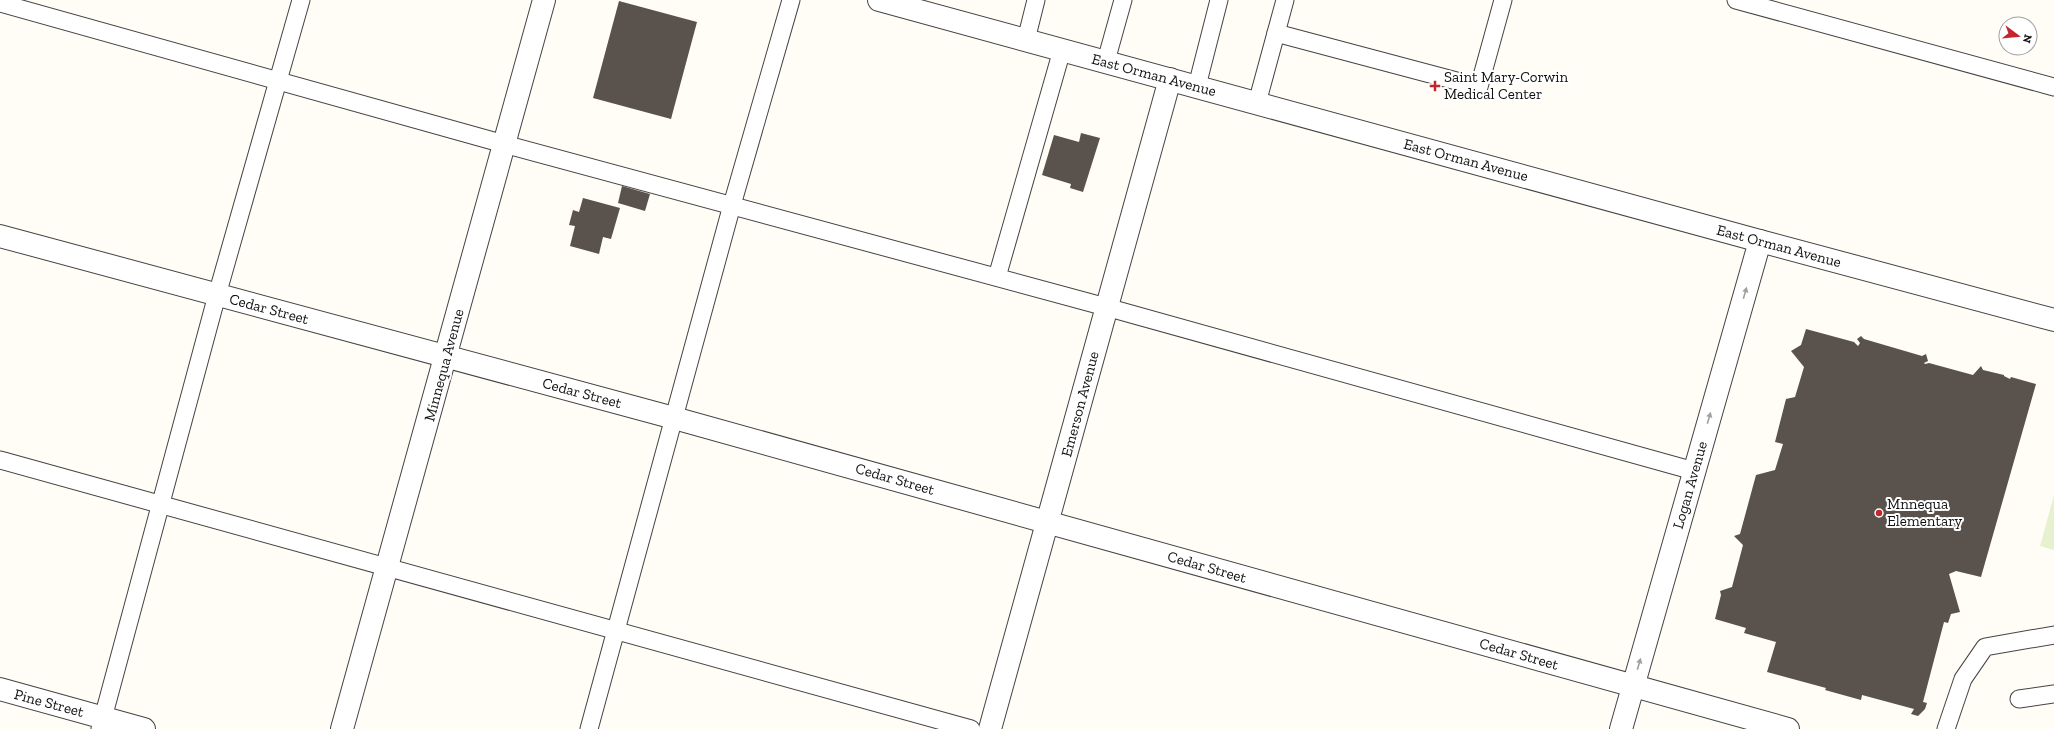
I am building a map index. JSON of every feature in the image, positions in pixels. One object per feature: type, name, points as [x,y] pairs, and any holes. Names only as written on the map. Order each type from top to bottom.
[{"type":"street","name":"Minnequa Avenue","points":[[342,729],[544,0]]},
{"type":"street","name":"East Orman Avenue","points":[[879,0],[2054,320]]},
{"type":"street","name":"Emerson Avenue","points":[[990,729],[1170,79]]},
{"type":"street","name":"Cedar Street","points":[[0,236],[674,418],[1788,729]]},
{"type":"street","name":"Logan Avenue","points":[[1621,729],[1632,686],[1760,241]]},
{"type":"street","name":"Pine Street","points":[[0,689],[102,723],[144,729]]},
{"type":"lane","points":[[102,723],[217,295],[301,0]]},
{"type":"lane","points":[[588,729],[732,205],[791,0]]},
{"type":"lane","points":[[1026,40],[1036,0]]},
{"type":"lane","points":[[1106,61],[1123,0]]},
{"type":"lane","points":[[1197,86],[1219,0]]},
{"type":"lane","points":[[1257,103],[1285,0]]},
{"type":"lane","points":[[1276,33],[1479,87],[1503,0]]},
{"type":"lane","points":[[1736,0],[2054,87]]},
{"type":"lane","points":[[0,3],[504,144],[997,277],[1694,471]]},
{"type":"lane","points":[[997,277],[1062,50]]},
{"type":"lane","points":[[0,460],[616,629],[971,729]]},
{"type":"lane","points":[[1946,729],[1963,679],[1985,647],[2054,635]]},
{"type":"lane","points":[[2019,699],[2054,694]]},
{"type":"green space","points":[[2054,495],[2054,550],[2040,546]]},
{"type":"building","points":[[619,1],[697,22],[671,119],[593,98]]},
{"type":"building","points":[[1081,133],[1100,138],[1083,192],[1070,188],[1071,184],[1042,175],[1054,135],[1079,142]]},
{"type":"building","points":[[622,186],[650,194],[645,211],[618,203]]},
{"type":"building","points":[[583,198],[620,208],[611,239],[603,237],[599,254],[570,246],[575,226],[569,225],[573,210],[579,212]]},
{"type":"building","points":[[1806,329],[1854,342],[1858,346],[1860,343],[1857,339],[1861,336],[1864,339],[1922,356],[1926,354],[1928,361],[1924,363],[1925,364],[1929,363],[1973,375],[1981,366],[1983,370],[2004,375],[2010,379],[2011,377],[2036,384],[1981,577],[1956,571],[1949,574],[1960,612],[1951,614],[1948,623],[1944,622],[1923,702],[1927,703],[1925,709],[1918,716],[1911,714],[1914,709],[1862,695],[1861,700],[1825,690],[1826,688],[1767,672],[1776,642],[1744,633],[1746,628],[1715,619],[1721,595],[1720,591],[1732,587],[1743,545],[1734,536],[1740,534],[1756,475],[1775,470],[1783,444],[1775,442],[1786,399],[1795,397],[1804,367],[1791,351],[1801,345]]},
{"type":"place","name":"Saint Mary-Corwin Medical Center","points":[[1435,86]]},
{"type":"place","name":"Mnnequa Elementary","points":[[1879,513]]}]
